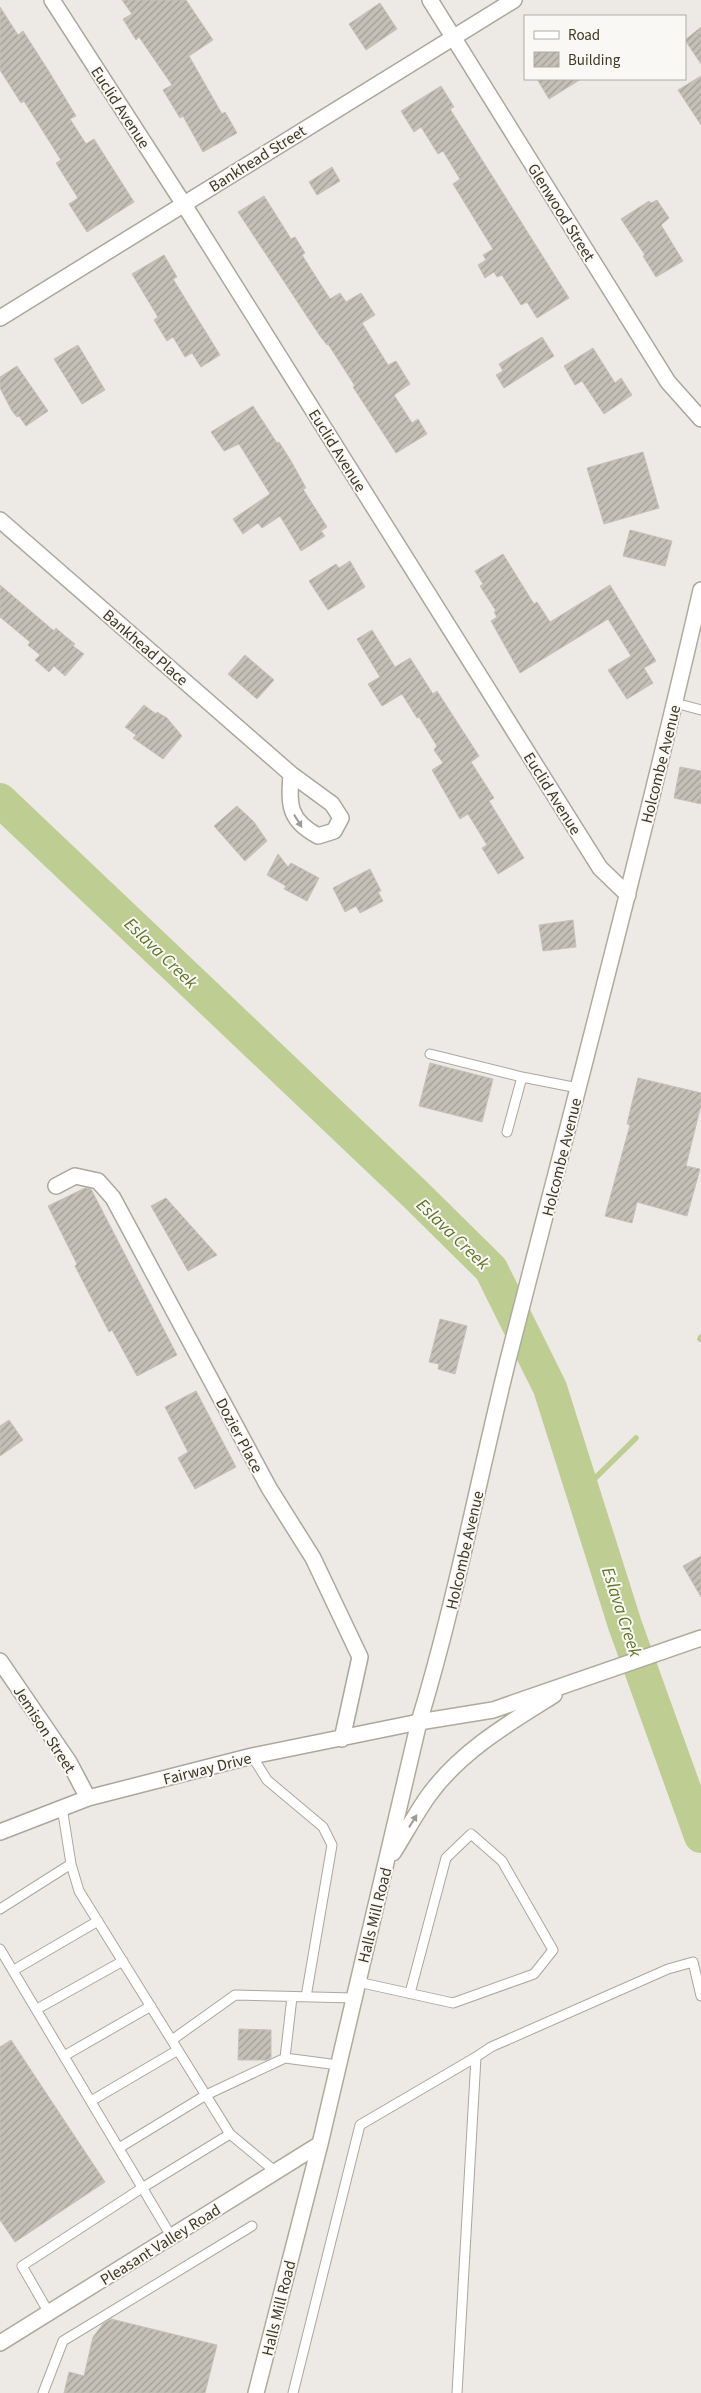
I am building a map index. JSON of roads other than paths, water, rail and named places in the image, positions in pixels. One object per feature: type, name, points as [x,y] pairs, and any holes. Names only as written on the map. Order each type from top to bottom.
[{"type":"street","name":"Euclid Avenue","points":[[52,0],[183,203],[600,868],[628,895]]},
{"type":"street","name":"Glenwood Street","points":[[430,0],[668,382],[701,419]]},
{"type":"street","name":"Bankhead Street","points":[[0,318],[183,203],[514,0]]},
{"type":"street","name":"Bankhead Place","points":[[0,520],[291,774]]},
{"type":"street","name":"Holcombe Avenue","points":[[419,1722],[437,1663],[510,1354],[628,895],[698,614],[701,590]]},
{"type":"street","name":"Dozier Place","points":[[56,1186],[75,1176],[98,1181],[113,1198],[269,1488],[313,1558],[360,1657],[342,1739]]},
{"type":"street","points":[[419,1722],[493,1710],[698,1639]]},
{"type":"street","name":"Jemison Street","points":[[0,1661],[69,1762],[88,1798]]},
{"type":"street","points":[[387,1863],[430,1794],[460,1760],[489,1736],[580,1679]]},
{"type":"street","name":"Fairway Drive","points":[[0,1832],[88,1798],[252,1756],[419,1722]]},
{"type":"street","name":"Halls Mill Road","points":[[256,2393],[320,2144],[419,1722]]},
{"type":"street","name":"Pleasant Valley Road","points":[[0,2343],[320,2144]]},
{"type":"lane","points":[[675,703],[701,710]]},
{"type":"lane","points":[[430,1054],[522,1077],[578,1088]]},
{"type":"lane","points":[[507,1132],[522,1077]]},
{"type":"lane","points":[[252,1756],[266,1780],[323,1827],[332,1845],[306,1997]]},
{"type":"lane","points":[[62,1807],[71,1864],[80,1891],[230,2134],[276,2172]]},
{"type":"lane","points":[[358,1982],[453,2003],[534,1974],[552,1950],[502,1861],[471,1834],[446,1858],[410,1993]]},
{"type":"lane","points":[[0,1909],[71,1864]]},
{"type":"lane","points":[[14,1970],[98,1921]]},
{"type":"lane","points":[[0,1949],[171,2236]]},
{"type":"lane","points":[[36,2009],[123,1961]]},
{"type":"lane","points":[[293,2393],[360,2125],[491,2047],[668,1970],[693,1962],[701,1996]]},
{"type":"lane","points":[[172,2040],[235,1995],[354,1998]]},
{"type":"lane","points":[[285,2058],[292,1997]]},
{"type":"lane","points":[[64,2056],[151,2006]]},
{"type":"lane","points":[[91,2101],[178,2050]]},
{"type":"lane","points":[[457,2393],[476,2057]]},
{"type":"lane","points":[[119,2148],[206,2095],[285,2058],[338,2065]]},
{"type":"lane","points":[[49,2313],[22,2266],[142,2188],[230,2134]]},
{"type":"lane","points":[[43,2393],[62,2341],[252,2226]]},
{"type":"waterway","name":"Eslava Creek","points":[[0,800],[415,1194],[491,1269],[550,1388],[625,1625],[701,1836]]},
{"type":"waterway","points":[[583,1490],[636,1438]]}]
